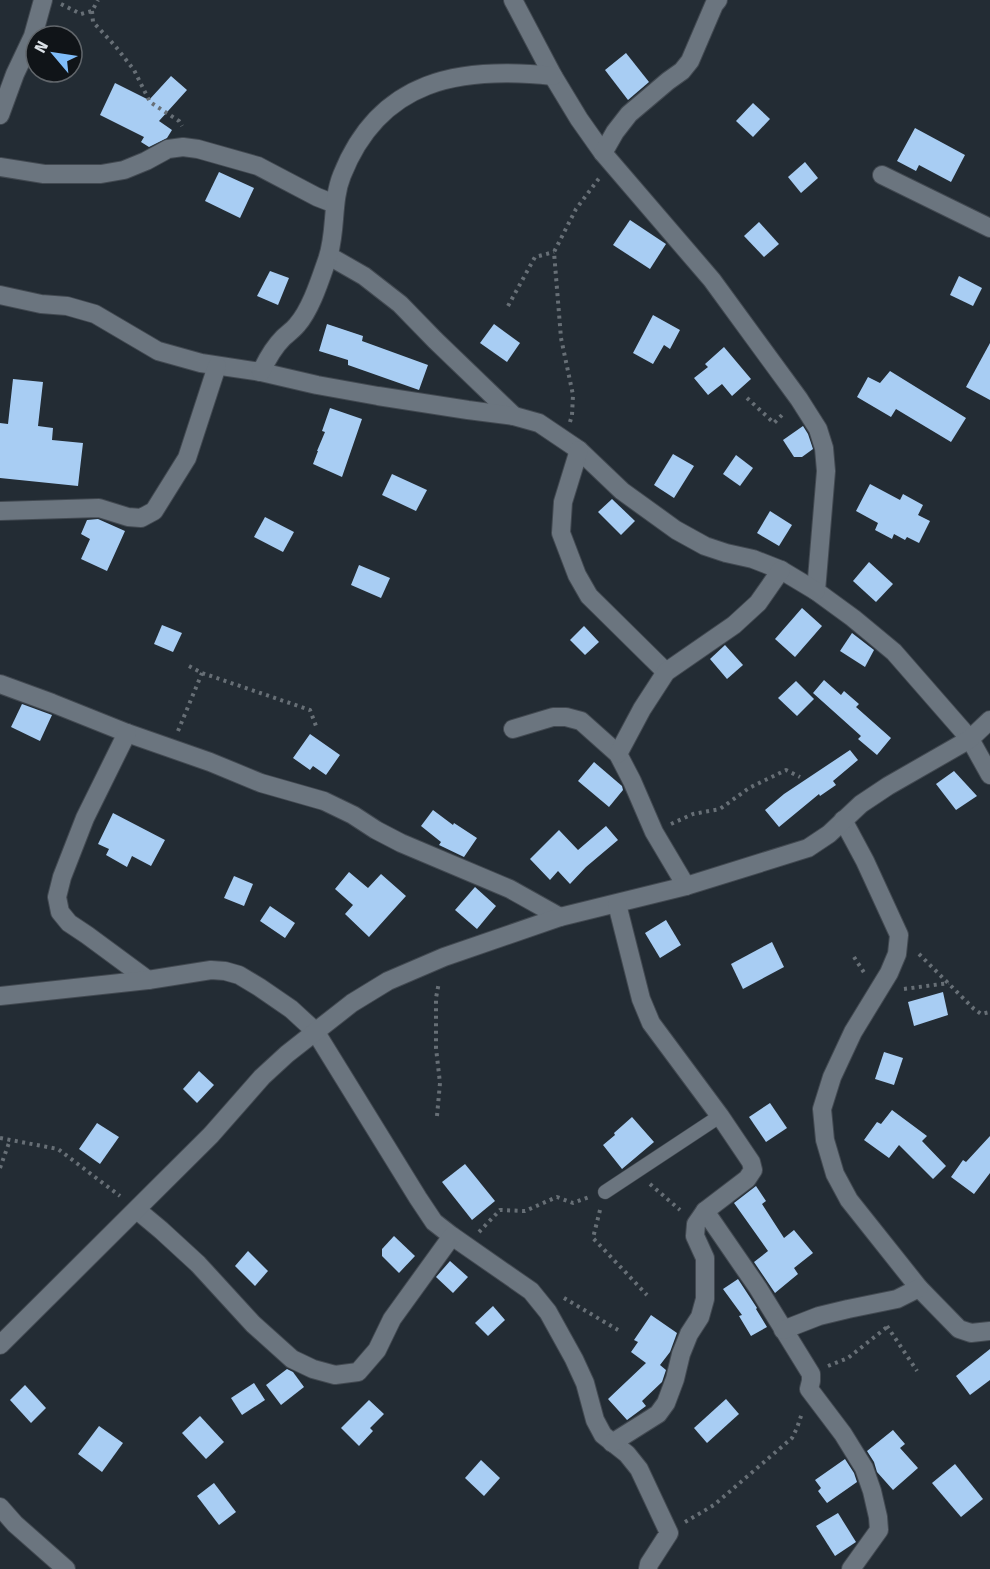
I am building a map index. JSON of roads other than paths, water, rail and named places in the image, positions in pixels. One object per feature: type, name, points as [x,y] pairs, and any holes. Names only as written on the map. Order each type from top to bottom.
[{"type":"street","points":[[1,110],[33,36],[43,0]]},
{"type":"street","points":[[513,0],[553,76],[603,153],[712,280],[799,399],[818,429],[824,448],[826,471],[816,591]]},
{"type":"street","points":[[603,153],[629,114],[682,71],[690,60],[718,0]]},
{"type":"street","points":[[261,372],[271,352],[297,325],[313,297],[329,256],[341,176],[374,121],[403,98],[422,87],[446,78],[523,73],[553,76]]},
{"type":"street","points":[[0,167],[44,174],[101,174],[124,170],[168,149],[183,147],[258,166],[335,204]]},
{"type":"street","points":[[882,175],[990,228]]},
{"type":"street","points":[[329,256],[364,276],[400,304],[513,416]]},
{"type":"street","points":[[0,295],[41,304],[67,306],[95,314],[158,351],[178,358],[368,394],[513,416],[538,423],[572,445],[622,491],[676,530],[705,546],[753,559],[781,570],[816,591],[853,618],[894,652],[970,739],[990,775]]},
{"type":"street","points":[[0,511],[99,508],[129,517],[141,518],[154,511],[187,458],[217,366]]},
{"type":"street","points":[[572,445],[562,502],[561,532],[577,575],[589,596],[666,672]]},
{"type":"street","points":[[618,754],[642,709],[666,672],[734,625],[758,603],[781,570]]},
{"type":"street","points":[[0,684],[261,783],[324,801],[401,843],[510,889],[560,917]]},
{"type":"street","points":[[513,729],[553,717],[566,717],[581,721],[618,754],[654,832],[686,886]]},
{"type":"street","points":[[0,1345],[212,1135],[262,1077],[287,1053],[352,1003],[388,981],[444,957],[560,917],[686,886],[808,849],[829,834],[861,804],[970,739],[990,720]]},
{"type":"street","points":[[127,733],[85,818],[62,877],[57,897],[60,912],[69,923],[148,980]]},
{"type":"street","points":[[843,820],[899,934],[897,954],[889,974],[853,1032],[832,1077],[822,1108],[825,1140],[835,1174],[849,1200],[919,1288],[959,1329],[971,1334],[990,1331]]},
{"type":"street","points":[[612,1443],[658,1414],[666,1403],[681,1354],[689,1334],[700,1317],[705,1299],[705,1258],[695,1236],[701,1217],[747,1179],[753,1170],[751,1162],[720,1116],[651,1023],[641,999],[617,904]]},
{"type":"street","points":[[0,996],[148,980],[211,970],[239,975],[291,1009],[315,1031],[434,1222],[531,1291],[548,1312],[585,1383],[595,1420],[603,1435],[627,1454],[639,1469],[669,1533],[648,1569]]},
{"type":"street","points":[[137,1210],[198,1264],[253,1324],[292,1359],[313,1369],[335,1375],[358,1372],[377,1350],[392,1319],[459,1241]]},
{"type":"street","points":[[701,1217],[758,1288],[811,1374],[809,1389],[843,1434],[864,1468],[872,1491],[879,1530],[851,1569]]},
{"type":"street","points":[[783,1330],[848,1308],[897,1299],[919,1288]]},
{"type":"street","points":[[0,1507],[66,1569]]},
{"type":"lane","points":[[605,1192],[720,1116]]}]
